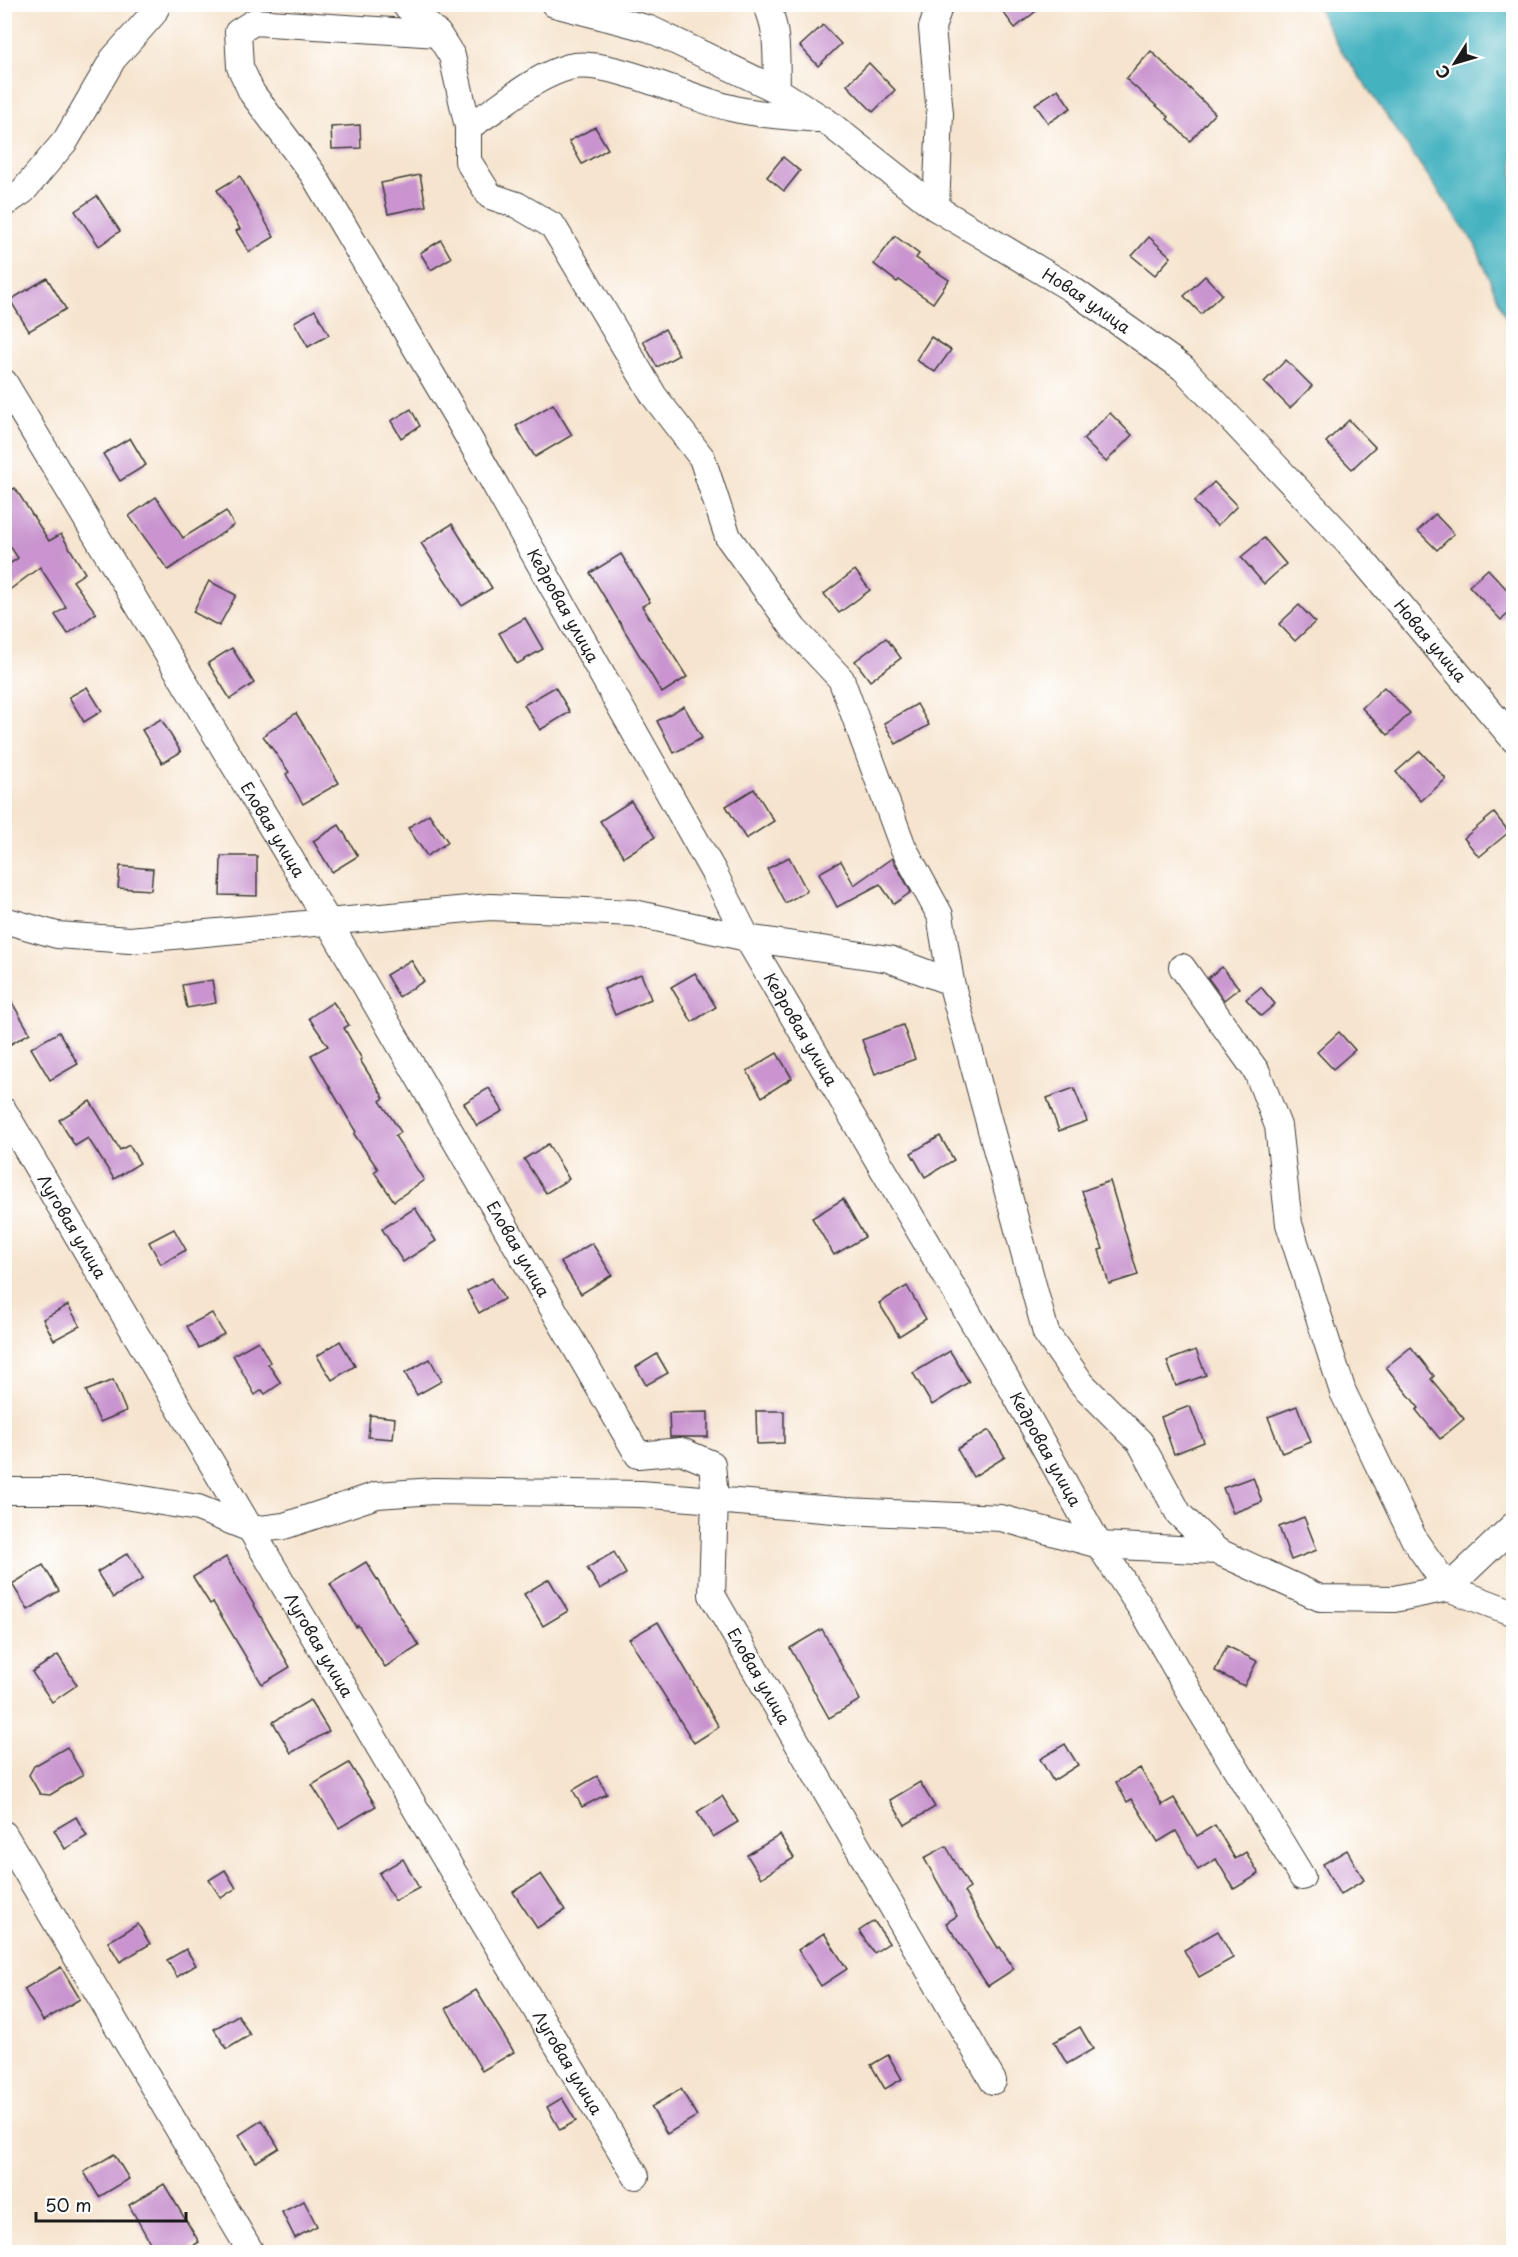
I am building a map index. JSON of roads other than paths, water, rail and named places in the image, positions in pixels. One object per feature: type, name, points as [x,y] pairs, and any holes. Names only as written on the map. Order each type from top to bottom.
[{"type":"street","points":[[4,204],[23,191],[66,140],[113,59],[153,14],[158,4]]},
{"type":"street","points":[[404,4],[438,34],[452,56],[468,127],[468,161],[490,196],[517,205],[553,226],[654,396],[702,458],[728,537],[794,629],[841,679],[903,847],[940,915],[951,982],[1046,1333],[1082,1384],[1140,1442],[1179,1514],[1217,1551],[1320,1598],[1394,1599],[1448,1588],[1514,1525]]},
{"type":"street","name":"Новая улица","points":[[554,4],[650,29],[777,90],[826,120],[936,208],[1070,288],[1182,368],[1349,544],[1514,740]]},
{"type":"street","points":[[766,4],[771,13],[775,40],[777,90]]},
{"type":"street","points":[[936,208],[940,114],[932,28],[940,4]]},
{"type":"street","name":"Кедровая улица","points":[[438,34],[254,22],[238,32],[240,67],[252,93],[313,174],[458,419],[713,872],[747,938],[1006,1378],[1099,1545],[1146,1616],[1194,1700],[1302,1877]]},
{"type":"street","points":[[468,127],[494,112],[540,77],[572,66],[615,70],[731,108],[826,120]]},
{"type":"street","name":"Еловая улица","points":[[4,382],[329,922],[638,1455],[681,1451],[712,1464],[715,1498],[712,1595],[993,2081]]},
{"type":"street","points":[[4,920],[57,935],[130,940],[502,908],[633,913],[747,938],[889,959],[951,982]]},
{"type":"street","points":[[1182,967],[1257,1072],[1278,1126],[1289,1224],[1344,1392],[1415,1541],[1448,1588],[1514,1613]]},
{"type":"street","name":"Луговая улица","points":[[4,1112],[220,1480],[253,1530],[428,1830],[636,2176]]},
{"type":"street","points":[[638,1455],[642,1494]]},
{"type":"street","points":[[4,1491],[94,1491],[198,1508],[253,1530],[284,1526],[377,1495],[434,1491],[642,1494],[715,1498],[834,1510],[1001,1518],[1099,1545],[1217,1551]]},
{"type":"street","points":[[4,1834],[251,2253]]},
{"type":"water","points":[[1316,5],[1513,5],[1513,329],[1508,323],[1475,244],[1339,47]]}]
